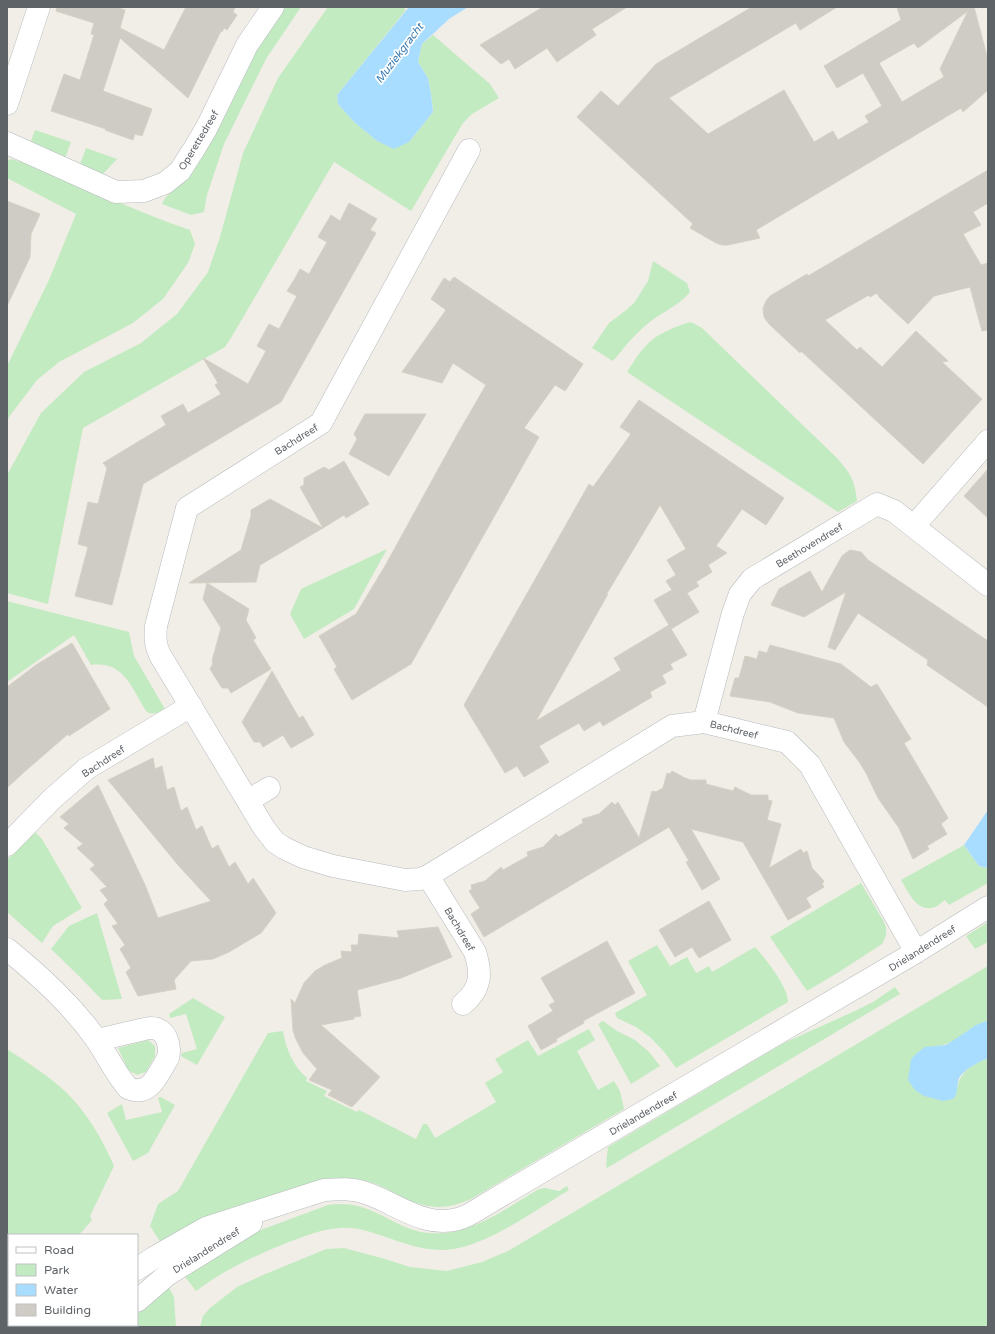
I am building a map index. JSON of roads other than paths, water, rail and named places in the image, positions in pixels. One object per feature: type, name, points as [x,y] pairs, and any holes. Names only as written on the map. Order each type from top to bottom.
[{"type":"street","points":[[7,104],[39,7]]},
{"type":"street","name":"Operettedreef","points":[[7,143],[116,192],[144,191],[165,183],[180,171],[198,143],[247,45],[273,7]]},
{"type":"street","name":"Bachdreef","points":[[469,150],[321,423],[187,508],[156,626],[155,637],[160,655],[248,802],[264,828],[275,842],[302,857],[334,866],[405,880],[420,879],[428,876],[672,726],[704,722],[786,742],[810,765],[916,952]]},
{"type":"street","points":[[914,526],[988,442]]},
{"type":"street","name":"Beethovendreef","points":[[704,722],[733,613],[740,594],[752,579],[877,504],[894,512],[914,526],[988,585]]},
{"type":"street","name":"Bachdreef","points":[[7,845],[52,799],[86,769],[191,706]]},
{"type":"street","points":[[248,802],[269,788]]},
{"type":"street","name":"Bachdreef","points":[[428,876],[475,952],[479,964],[480,978],[476,991],[463,1004]]},
{"type":"street","name":"Drielandendreef","points":[[138,1268],[155,1256],[206,1228],[324,1190],[344,1188],[366,1193],[421,1218],[436,1222],[459,1219],[916,952],[988,907]]},
{"type":"street","points":[[7,949],[42,979],[62,999],[97,1040]]},
{"type":"street","name":"Drielandendreef","points":[[138,1300],[166,1275],[279,1205]]},
{"type":"water","name":"Muziekgracht","points":[[409,7],[468,7],[449,19],[422,44],[418,62],[428,78],[433,112],[409,142],[394,149],[377,141],[353,121],[338,104],[337,95]]},
{"type":"water","points":[[988,810],[988,868],[979,866],[964,845]]},
{"type":"water","points":[[988,1020],[988,1058],[972,1066],[961,1075],[958,1081],[957,1092],[953,1099],[943,1101],[924,1096],[915,1090],[908,1080],[911,1059],[917,1053],[925,1047],[946,1045],[974,1026]]}]
